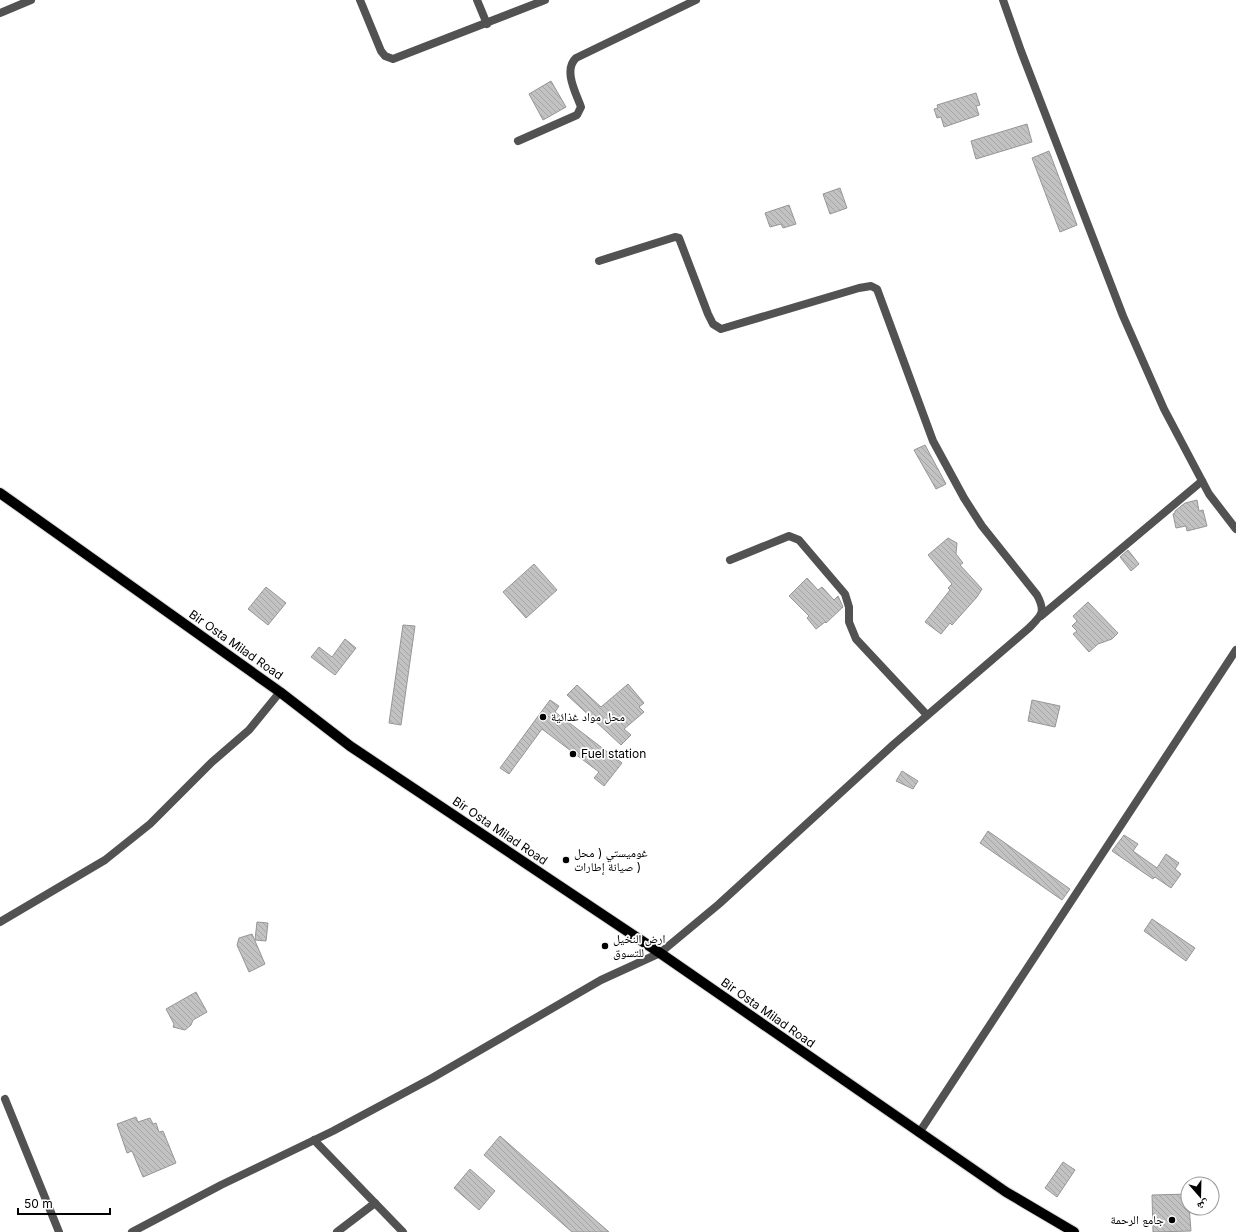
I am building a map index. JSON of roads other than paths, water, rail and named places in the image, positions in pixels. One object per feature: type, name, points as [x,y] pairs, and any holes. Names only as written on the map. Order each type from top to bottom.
[{"type":"main road","name":"Bir Osta Milad Road","points":[[0,493],[280,692],[350,746],[660,953],[1006,1192],[1074,1232]]},
{"type":"street","points":[[0,13],[31,0]]},
{"type":"street","points":[[360,0],[381,51],[388,58],[398,58],[545,0]]},
{"type":"street","points":[[477,0],[487,24]]},
{"type":"street","points":[[518,141],[577,115],[581,107],[570,72],[571,62],[576,58],[696,0]]},
{"type":"street","points":[[1003,0],[1021,51],[1123,316],[1164,409],[1202,481],[1209,494],[1236,529]]},
{"type":"street","points":[[598,261],[675,237],[679,238],[708,314],[713,324],[721,329],[859,288],[871,286],[877,289],[933,441],[964,498],[982,526],[1037,595],[1043,606],[1041,616]]},
{"type":"street","points":[[132,1232],[221,1185],[314,1140],[432,1078],[601,980],[660,953],[719,904],[927,716],[1041,616],[1202,481]]},
{"type":"street","points":[[730,560],[789,536],[799,540],[845,594],[849,607],[850,622],[856,639],[927,716]]},
{"type":"street","points":[[919,1133],[1236,650]]},
{"type":"street","points":[[0,922],[105,860],[150,824],[212,762],[249,730],[280,692]]},
{"type":"street","points":[[4,1099],[59,1232]]},
{"type":"street","points":[[314,1140],[403,1232]]},
{"type":"street","points":[[337,1232],[375,1203]]},
{"type":"place","name":"محل مواد غذائية","points":[[543,717]]},
{"type":"place","name":"Fuel station","points":[[573,754]]},
{"type":"place","name":"غوميستي ( محل صيانة إطارات )","points":[[566,860]]},
{"type":"place","name":"ارض النخيل للتسوق","points":[[605,946]]},
{"type":"place","name":"جامع الرحمة","points":[[1172,1220]]}]
